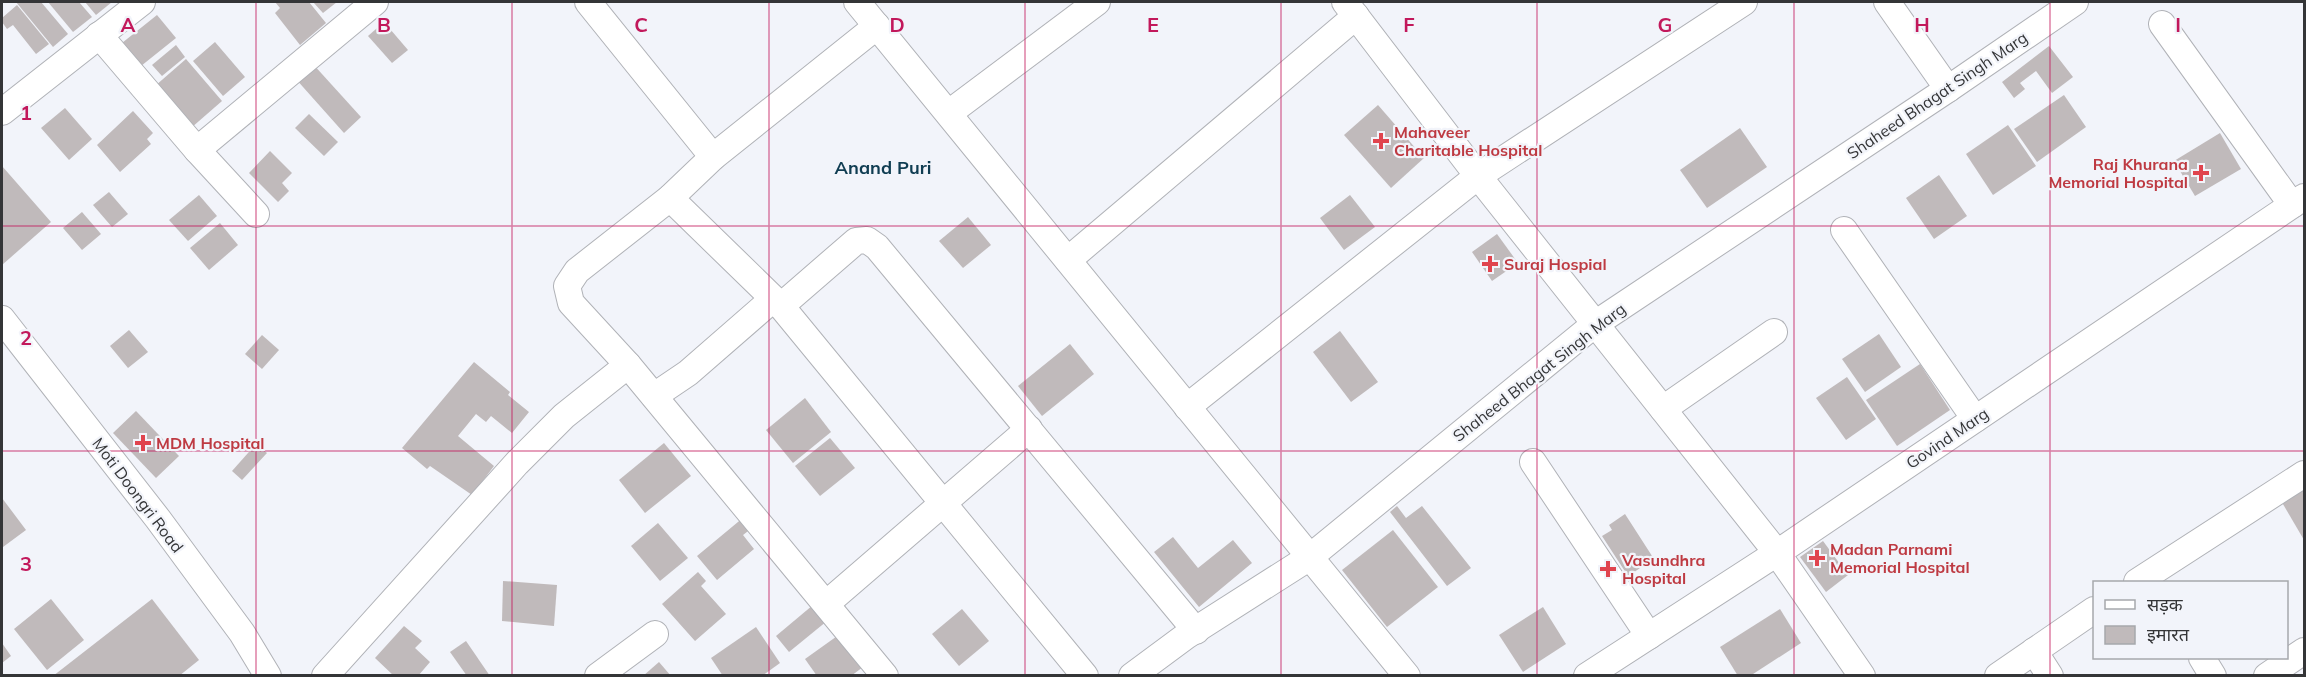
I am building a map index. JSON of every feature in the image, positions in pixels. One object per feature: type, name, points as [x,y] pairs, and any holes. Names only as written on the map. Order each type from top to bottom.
[{"type":"street","points":[[2,112],[142,2]]},
{"type":"street","points":[[197,150],[375,2]]},
{"type":"street","points":[[588,2],[713,157]]},
{"type":"street","points":[[857,2],[1407,675]]},
{"type":"street","points":[[949,113],[1097,2]]},
{"type":"street","points":[[1187,407],[1478,176],[1744,2]]},
{"type":"street","points":[[1887,2],[1948,89]]},
{"type":"street","name":"Shaheed Bhagat Singh Marg","points":[[1131,675],[1310,557],[1595,324],[2075,2]]},
{"type":"street","points":[[1068,260],[1351,9],[1478,176],[1777,553],[1862,675]]},
{"type":"street","points":[[2162,24],[2298,201]]},
{"type":"street","points":[[877,26],[713,157],[670,198],[577,271],[567,286],[571,303],[628,365],[885,675]]},
{"type":"street","points":[[99,35],[197,150],[256,213]]},
{"type":"street","points":[[670,198],[777,303],[1085,675]]},
{"type":"street","name":"Govind Marg","points":[[1587,675],[1777,553],[2298,201]]},
{"type":"street","points":[[1844,230],[1975,419]]},
{"type":"street","points":[[654,396],[688,373],[856,241],[867,240],[877,247],[1196,631]]},
{"type":"street","points":[[1663,409],[1774,332]]},
{"type":"street","name":"Moti Doongri Road","points":[[7,337],[165,529],[242,633],[268,675]]},
{"type":"street","points":[[326,675],[517,463],[564,416],[628,365]]},
{"type":"street","points":[[826,604],[1029,429]]},
{"type":"street","points":[[1533,462],[1649,636]]},
{"type":"street","points":[[2147,580],[2304,474]]},
{"type":"street","points":[[1998,675],[2093,611]]},
{"type":"street","points":[[598,675],[655,634]]},
{"type":"street","points":[[2034,651],[2050,675]]},
{"type":"street","points":[[2267,675],[2304,651]]},
{"type":"street","points":[[2203,659],[2213,675]]},
{"type":"building","points":[[16,2],[41,2],[68,34],[53,47]]},
{"type":"building","points":[[48,2],[79,2],[92,17],[73,32]]},
{"type":"building","points":[[85,2],[112,2],[96,15]]},
{"type":"building","points":[[275,2],[309,2],[326,23],[300,45],[275,13],[280,8]]},
{"type":"building","points":[[313,2],[337,2],[323,13]]},
{"type":"building","points":[[17,5],[49,44],[36,54],[13,25],[7,29],[2,22],[2,18]]},
{"type":"building","points":[[157,15],[176,38],[141,66],[122,43]]},
{"type":"building","points":[[384,22],[408,50],[392,63],[368,36]]},
{"type":"building","points":[[215,42],[245,77],[223,96],[193,61]]},
{"type":"building","points":[[176,45],[185,57],[162,76],[152,65]]},
{"type":"building","points":[[2049,46],[2073,77],[2052,93],[2036,71],[2020,83],[2025,89],[2014,98],[2002,82]]},
{"type":"building","points":[[186,59],[222,101],[191,128],[155,86]]},
{"type":"building","points":[[312,63],[361,117],[344,133],[295,78]]},
{"type":"building","points":[[2064,95],[2086,127],[2037,162],[2014,129]]},
{"type":"building","points":[[1378,105],[1424,158],[1391,188],[1344,135]]},
{"type":"building","points":[[65,108],[92,139],[69,160],[41,128]]},
{"type":"building","points":[[133,111],[153,133],[147,139],[151,144],[120,172],[97,145]]},
{"type":"building","points":[[309,114],[338,142],[324,156],[295,128]]},
{"type":"building","points":[[2008,125],[2036,166],[1993,195],[1966,154]]},
{"type":"building","points":[[1740,128],[1767,167],[1707,208],[1680,170]]},
{"type":"building","points":[[2220,133],[2241,169],[2195,196],[2174,161]]},
{"type":"building","points":[[270,151],[292,173],[282,183],[289,191],[278,202],[249,173]]},
{"type":"building","points":[[2,166],[51,222],[2,265]]},
{"type":"building","points":[[1939,175],[1967,216],[1934,239],[1906,198]]},
{"type":"building","points":[[109,192],[128,214],[112,227],[93,205]]},
{"type":"building","points":[[199,195],[217,216],[188,241],[169,220]]},
{"type":"building","points":[[1350,195],[1375,227],[1344,250],[1320,218]]},
{"type":"building","points":[[82,212],[101,234],[82,250],[63,228]]},
{"type":"building","points":[[968,217],[991,245],[963,268],[939,241]]},
{"type":"building","points":[[220,223],[238,245],[209,270],[190,248]]},
{"type":"building","points":[[1497,234],[1518,263],[1492,281],[1472,252]]},
{"type":"building","points":[[129,330],[148,352],[128,368],[110,346]]},
{"type":"building","points":[[1340,331],[1378,382],[1351,402],[1313,352]]},
{"type":"building","points":[[1879,334],[1901,367],[1865,392],[1842,359]]},
{"type":"building","points":[[262,335],[279,350],[262,369],[245,354]]},
{"type":"building","points":[[1070,344],[1094,374],[1042,416],[1018,386]]},
{"type":"building","points":[[474,362],[510,392],[508,395],[529,412],[512,433],[491,416],[486,422],[476,414],[458,436],[494,466],[472,495],[430,466],[427,469],[402,448]]},
{"type":"building","points":[[1920,364],[1950,410],[1897,446],[1866,400]]},
{"type":"building","points":[[1847,377],[1876,419],[1846,440],[1816,398]]},
{"type":"building","points":[[805,398],[831,432],[793,463],[766,430]]},
{"type":"building","points":[[136,411],[179,456],[156,478],[113,433]]},
{"type":"building","points":[[830,438],[855,468],[820,496],[795,466]]},
{"type":"building","points":[[664,443],[691,476],[645,513],[619,480]]},
{"type":"building","points":[[256,444],[267,453],[242,480],[232,471]]},
{"type":"building","points":[[2304,484],[2304,540],[2280,499]]},
{"type":"building","points":[[2,498],[26,530],[3,547],[2,546]]},
{"type":"building","points":[[1397,506],[1406,518],[1422,506],[1471,568],[1447,586],[1390,512]]},
{"type":"building","points":[[1625,514],[1654,559],[1628,576],[1602,536],[1612,530],[1609,525]]},
{"type":"building","points":[[744,517],[752,528],[743,535],[754,549],[717,580],[697,556]]},
{"type":"building","points":[[658,523],[688,558],[660,581],[631,546]]},
{"type":"building","points":[[1393,530],[1438,587],[1387,627],[1342,570]]},
{"type":"building","points":[[1173,537],[1198,568],[1233,540],[1252,563],[1199,607],[1154,552]]},
{"type":"building","points":[[1823,541],[1848,575],[1826,592],[1800,557]]},
{"type":"building","points":[[698,572],[706,581],[701,586],[726,614],[695,641],[662,604]]},
{"type":"building","points":[[503,581],[557,585],[554,626],[502,621]]},
{"type":"building","points":[[51,599],[84,640],[47,670],[14,629]]},
{"type":"building","points":[[152,599],[199,660],[179,676],[53,676]]},
{"type":"building","points":[[813,605],[827,621],[789,652],[776,636]]},
{"type":"building","points":[[1543,607],[1566,644],[1523,672],[1499,635]]},
{"type":"building","points":[[962,609],[989,641],[959,666],[932,634]]},
{"type":"building","points":[[1780,609],[1801,643],[1750,676],[1738,676],[1720,647]]},
{"type":"building","points":[[404,626],[422,641],[415,648],[430,662],[418,676],[394,676],[375,658]]},
{"type":"building","points":[[756,627],[780,663],[762,676],[723,676],[711,658]]},
{"type":"building","points":[[840,634],[863,667],[851,676],[817,676],[805,659]]},
{"type":"building","points":[[466,641],[490,676],[467,676],[450,652]]},
{"type":"building","points":[[2,643],[11,656],[2,663]]},
{"type":"building","points":[[659,662],[671,676],[643,676]]},
{"type":"place","name":"Mahaveer Charitable Hospital","points":[[1381,141]]},
{"type":"place","name":"Raj Khurana Memorial Hospital","points":[[2201,173]]},
{"type":"place","name":"Suraj Hospial","points":[[1490,264]]},
{"type":"place","name":"MDM Hospital","points":[[143,443]]},
{"type":"place","name":"Madan Parnami Memorial Hospital","points":[[1817,558]]},
{"type":"place","name":"Vasundhra Hospital","points":[[1608,569]]},
{"type":"district","name":"Anand Puri","points":[[883,168]]}]
